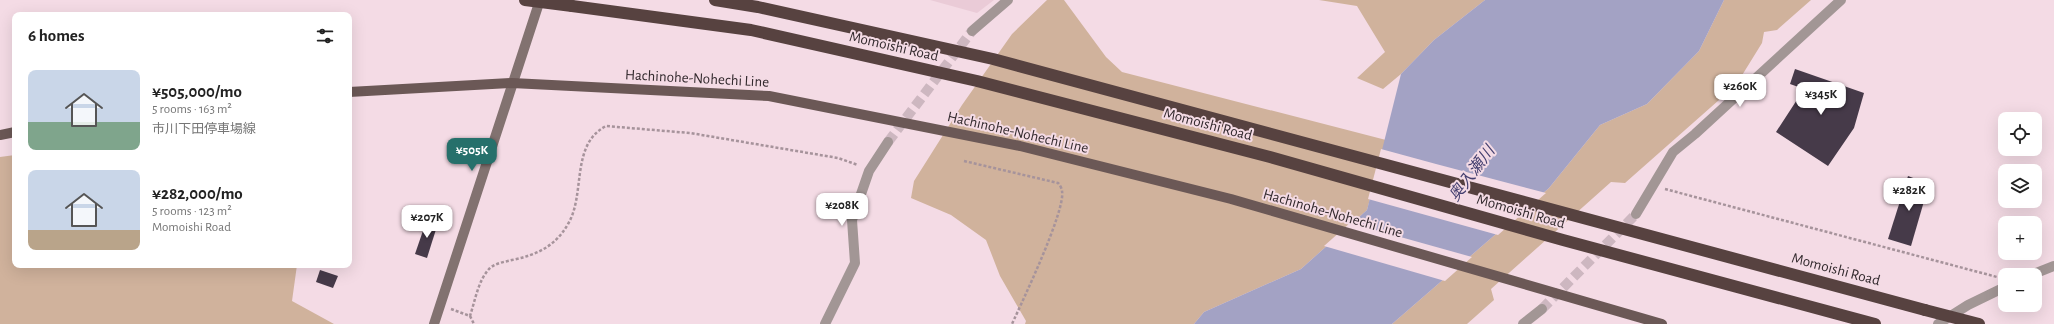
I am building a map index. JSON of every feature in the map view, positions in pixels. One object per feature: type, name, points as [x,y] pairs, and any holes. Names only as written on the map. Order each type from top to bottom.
[{"type":"highway","name":"Momoishi Road","points":[[524,0],[751,30],[977,81],[1270,157],[1563,240],[1874,324]]},
{"type":"highway","name":"Momoishi Road","points":[[715,0],[758,7],[993,59],[1978,324]]},
{"type":"main road","points":[[434,324],[540,0]]},
{"type":"main road","name":"Hachinohe-Nohechi Line","points":[[352,92],[512,84],[769,96],[1027,148],[1231,200],[1662,324]]},
{"type":"main road","points":[[0,135],[12,133]]},
{"type":"street","points":[[972,31],[1008,0]]},
{"type":"street","points":[[1636,214],[1673,152],[1696,134],[1841,0]]},
{"type":"street","points":[[825,324],[855,263],[852,220],[869,171],[888,142]]},
{"type":"street","points":[[2042,271],[2054,266]]},
{"type":"street","points":[[1938,324],[1968,304],[1998,290]]},
{"type":"street","points":[[1523,324],[1542,309]]},
{"type":"path","points":[[470,316],[484,276],[491,267],[499,263],[535,254],[550,246],[560,236],[569,223],[575,208],[581,164],[586,150],[591,139],[599,129],[606,126],[690,133],[838,158],[854,163],[869,171]]},
{"type":"path","points":[[964,161],[1058,183],[1063,192],[1060,208],[1042,258],[1012,324]]},
{"type":"path","points":[[1654,186],[1998,278]]},
{"type":"path","points":[[440,306],[470,316],[474,324]]},
{"type":"shaded area","points":[[930,0],[994,0],[977,13]]},
{"type":"shaded area","points":[[1047,0],[1064,0],[1106,57],[1122,72],[1386,140],[1367,210],[1301,269],[1204,312],[1194,324],[1025,324],[1026,321],[1000,276],[986,240],[951,215],[911,198],[914,181],[962,105],[1012,34]]},
{"type":"shaded area","points":[[1319,0],[1485,0],[1434,40],[1401,74],[1383,89],[1357,78],[1385,52],[1357,6]]},
{"type":"shaded area","points":[[1724,0],[1811,0],[1777,30],[1764,32],[1762,43],[1736,85],[1625,183],[1611,182],[1491,289],[1494,300],[1467,324],[1392,324],[1549,188],[1600,125],[1647,104],[1699,51]]},
{"type":"shaded area","points":[[12,155],[12,268],[297,268],[292,301],[334,324],[0,324],[0,157]]},
{"type":"water","name":"奥入瀬川","points":[[1485,0],[1724,0],[1699,51],[1647,104],[1600,125],[1549,188],[1392,324],[1194,324],[1204,312],[1301,269],[1367,210],[1401,74],[1434,40]]},
{"type":"pier","points":[[1381,149],[1546,193],[1498,235],[1368,199]]},
{"type":"pier","points":[[1350,223],[1472,257],[1445,281],[1324,246]]},
{"type":"building","points":[[1795,69],[1864,93],[1854,128],[1828,166],[1776,132],[1804,89],[1790,84]]},
{"type":"building","points":[[1908,176],[1929,184],[1911,246],[1888,239]]},
{"type":"building","points":[[427,219],[438,223],[427,258],[415,254]]},
{"type":"building","points":[[320,270],[338,276],[333,288],[316,282]]},
{"type":"tunnel","points":[[888,142],[972,31]]},
{"type":"tunnel","points":[[1542,309],[1636,214]]}]
